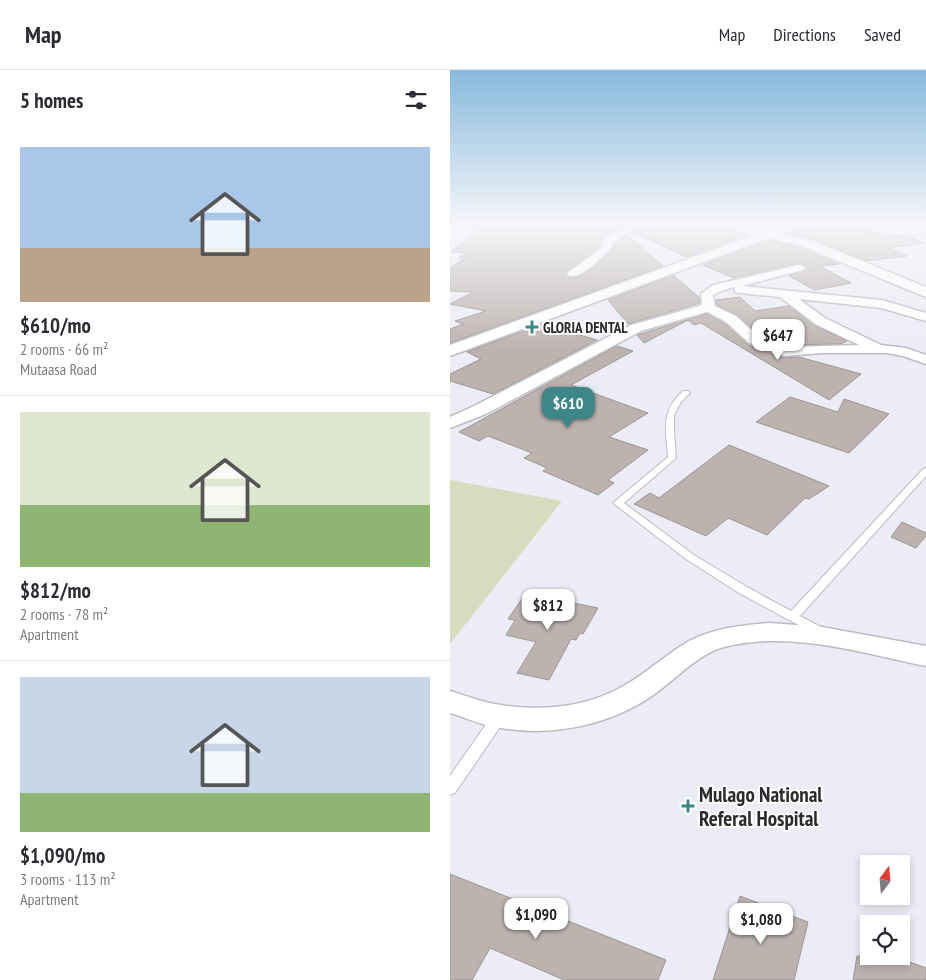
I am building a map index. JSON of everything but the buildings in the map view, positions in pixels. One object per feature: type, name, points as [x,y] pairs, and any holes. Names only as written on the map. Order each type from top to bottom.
[{"type":"street","points":[[573,274],[586,265]]},
{"type":"street","points":[[450,350],[682,265]]},
{"type":"street","points":[[863,265],[926,292]]},
{"type":"street","points":[[708,307],[707,294],[717,288],[799,268]]},
{"type":"street","points":[[717,288],[781,292],[882,304],[926,318]]},
{"type":"street","points":[[781,292],[820,321],[887,349],[926,360]]},
{"type":"street","points":[[450,423],[488,406],[636,328],[708,307],[731,319],[754,340],[776,350],[794,352],[823,349],[887,349]]},
{"type":"street","points":[[450,702],[500,716],[538,720],[570,717],[608,707],[643,689],[695,649],[719,639],[742,634],[770,632],[831,637],[926,656]]},
{"type":"lane","points":[[686,393],[675,401],[668,418],[672,458],[618,503],[690,558],[743,590],[831,637]]},
{"type":"lane","points":[[792,617],[926,471]]},
{"type":"lane","points":[[450,788],[500,716]]},
{"type":"green space","points":[[450,480],[562,501],[450,644]]},
{"type":"place","name":"GLORIA DENTAL","points":[[532,327]]},
{"type":"place","name":"Mulago National Referal Hospital","points":[[688,806]]}]
